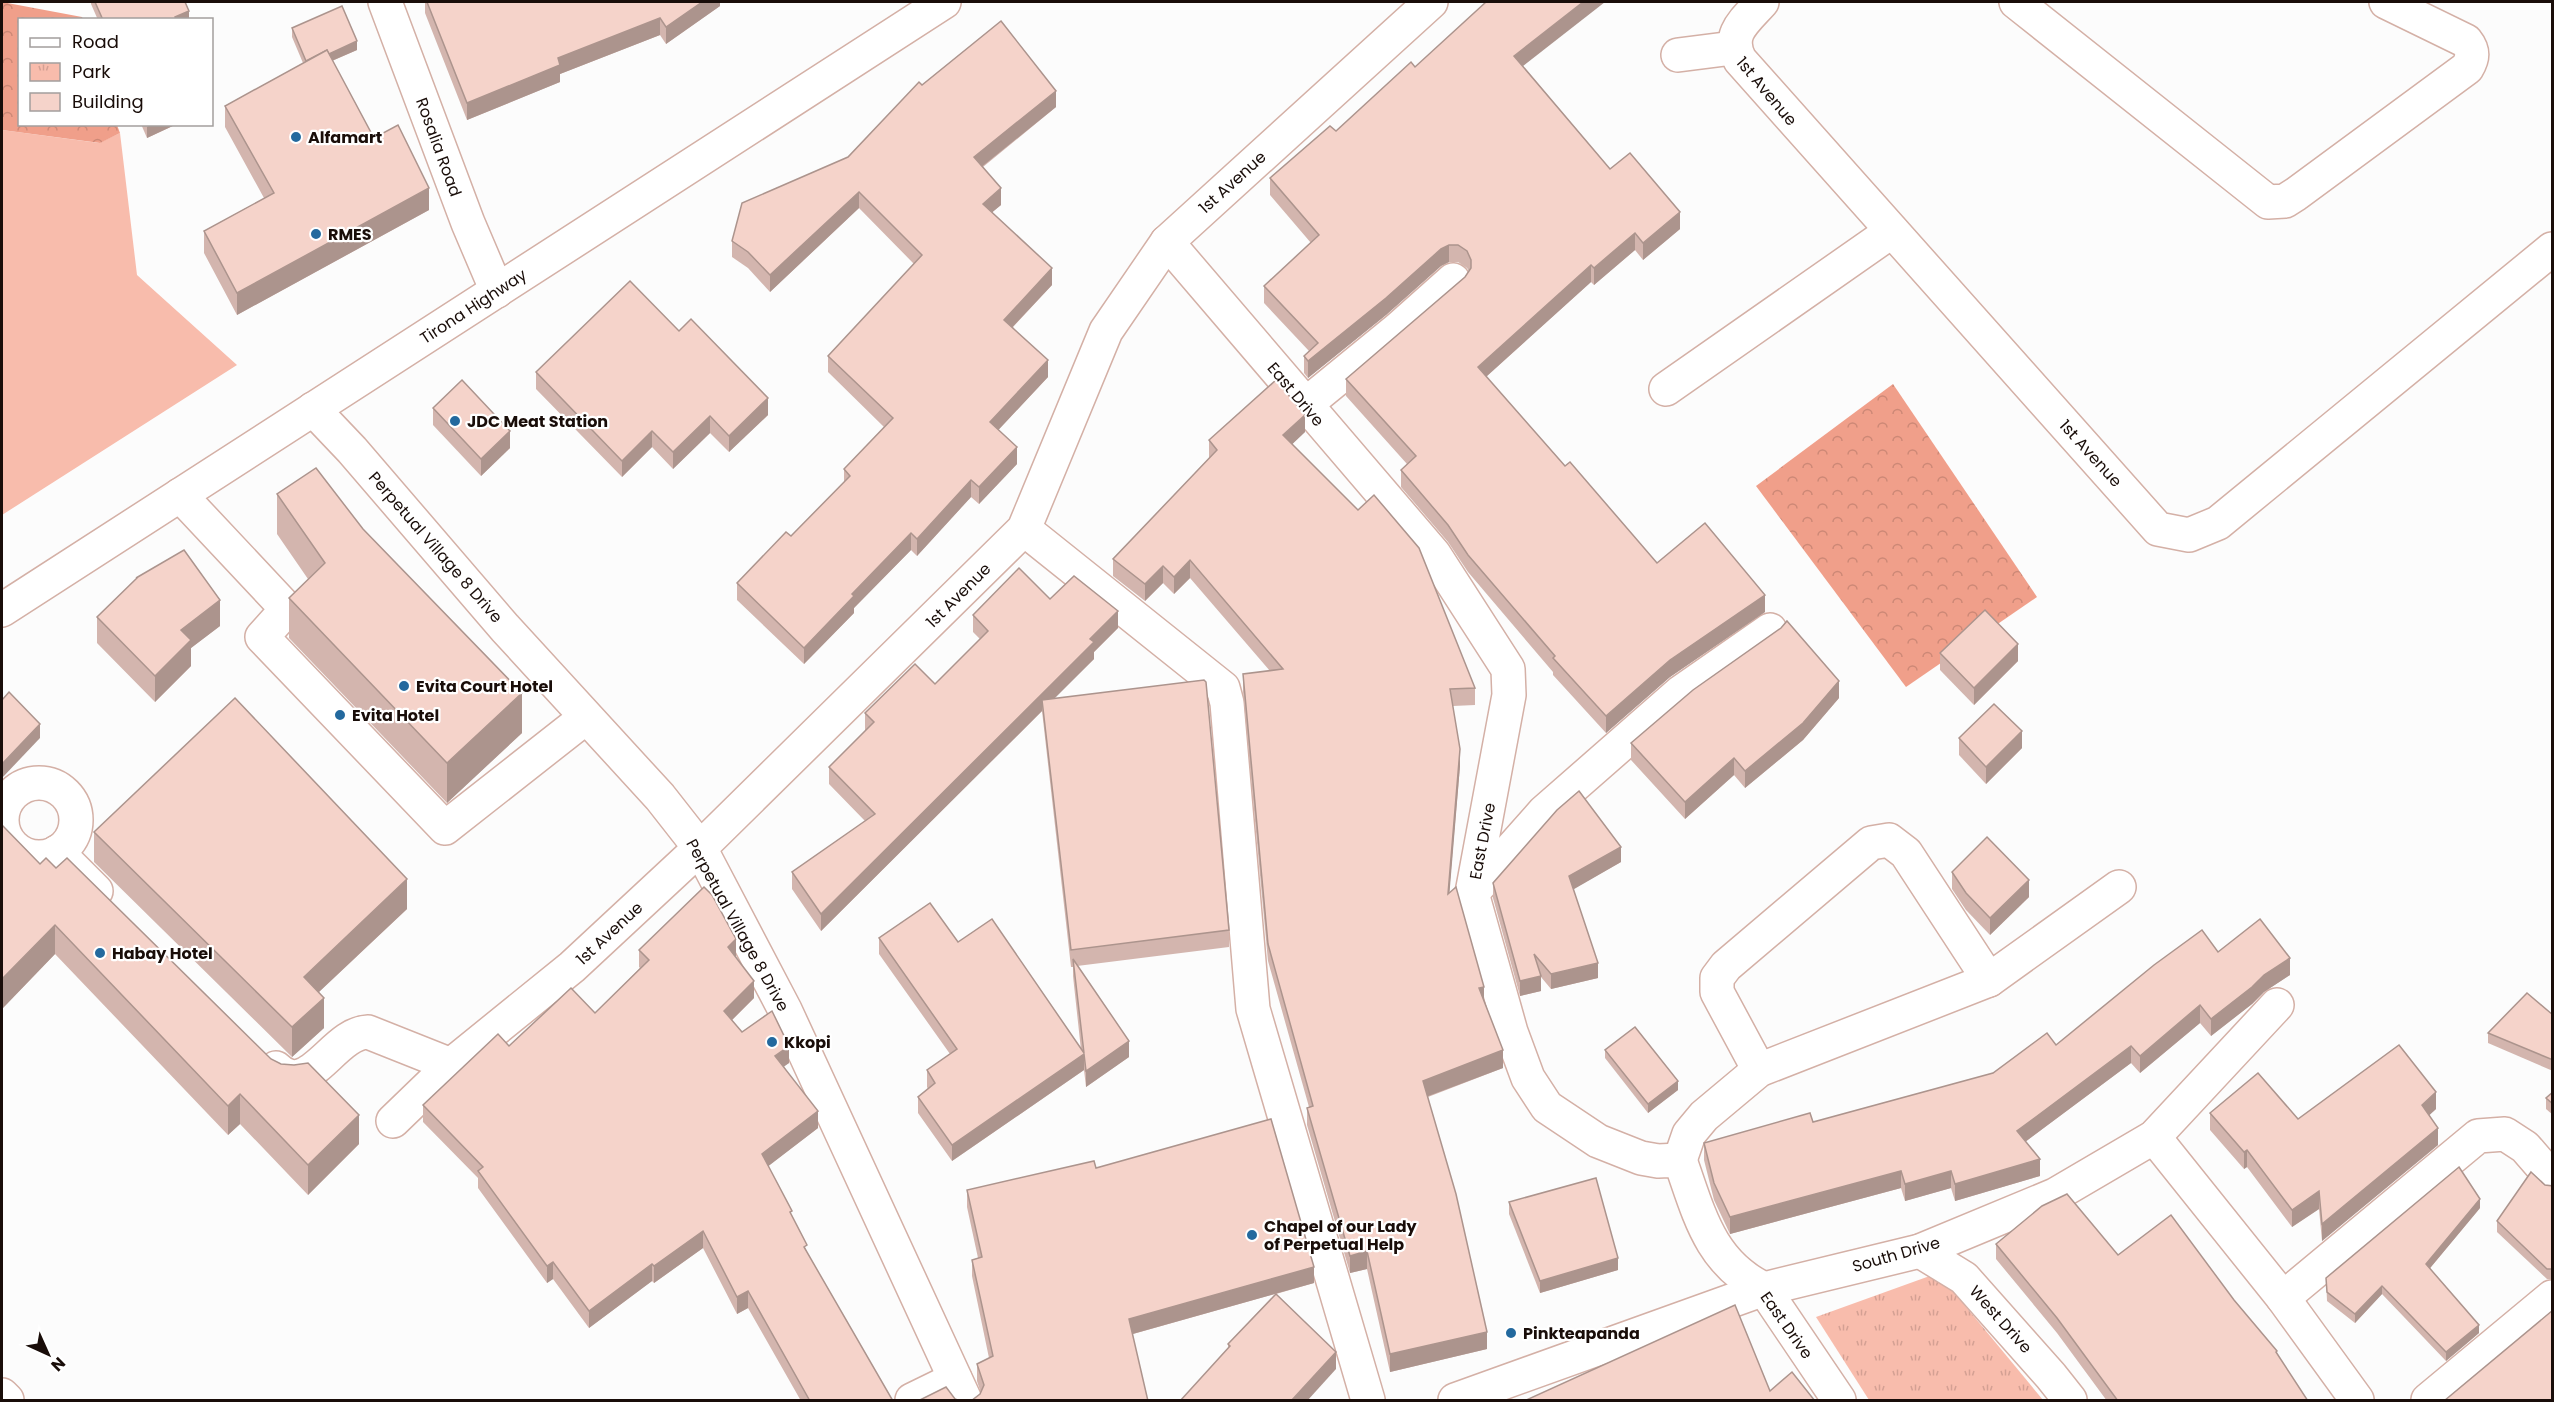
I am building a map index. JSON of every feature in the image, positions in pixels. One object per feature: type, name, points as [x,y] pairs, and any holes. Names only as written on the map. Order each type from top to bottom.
[{"type":"street","name":"Rosalia Road","points":[[385,2],[468,223],[497,291]]},
{"type":"street","name":"Tirona Highway","points":[[2,610],[944,2]]},
{"type":"street","name":"1st Avenue","points":[[393,1121],[451,1065],[572,967],[699,848],[1024,529],[1106,331],[1167,242],[1431,2]]},
{"type":"street","name":"1st Avenue","points":[[1761,2],[1740,27],[1733,48],[1747,69],[2158,529],[2189,535],[2218,523],[2553,249]]},
{"type":"street","points":[[2016,2],[2268,201],[2285,201],[2290,198],[2467,69],[2471,62],[2471,48],[2466,41],[2386,2]]},
{"type":"street","points":[[1678,55],[1733,48]]},
{"type":"street","points":[[1666,389],[1892,231]]},
{"type":"street","name":"East Drive","points":[[1167,242],[1434,554],[1508,669],[1509,695],[1472,893],[1511,1032],[1528,1078],[1547,1107],[1598,1141],[1641,1158],[1658,1161],[1680,1160],[1707,1236],[1730,1266],[1746,1280],[1764,1289],[1839,1401]]},
{"type":"street","points":[[1305,405],[1398,329],[1453,280]]},
{"type":"street","name":"Perpetual Village 8 Drive","points":[[313,409],[352,450],[585,718],[660,797],[699,848],[785,1010],[960,1390]]},
{"type":"street","points":[[180,495],[287,609],[262,637],[445,828],[585,718]]},
{"type":"street","points":[[1024,529],[1223,688],[1227,703],[1253,1009],[1368,1401]]},
{"type":"street","points":[[1472,893],[1544,812],[1681,692],[1770,630]]},
{"type":"street","points":[[8,784],[50,784],[61,789],[70,798],[75,809],[75,828],[67,844],[57,852],[46,856],[34,856],[22,853],[5,836],[3,812],[8,784]]},
{"type":"street","points":[[1759,1070],[1717,992],[1717,978],[1726,966],[1871,843],[1889,840],[1906,853],[1989,980]]},
{"type":"street","points":[[57,852],[116,910]]},
{"type":"street","points":[[1680,1160],[1689,1134],[1704,1116],[1759,1070],[1989,980],[2120,887]]},
{"type":"street","name":"South Drive","points":[[1455,1401],[1764,1289],[1920,1251],[2055,1195],[2154,1137],[2277,1005]]},
{"type":"street","points":[[258,1051],[284,1076],[303,1077],[356,1032],[368,1032],[451,1065]]},
{"type":"street","points":[[2283,1298],[2478,1136],[2505,1134],[2525,1146],[2553,1178]]},
{"type":"street","points":[[2154,1137],[2283,1298],[2357,1401]]},
{"type":"street","name":"West Drive","points":[[1920,1251],[1964,1278],[2051,1376],[2070,1401]]},
{"type":"street","points":[[2428,1401],[2553,1297]]},
{"type":"street","points":[[912,1401],[960,1390]]},
{"type":"street","points":[[2,1395],[7,1401]]},
{"type":"green space","points":[[2,2],[82,17],[18,18],[18,126],[117,126],[120,133],[100,143],[2,130]]},
{"type":"green space","points":[[2,130],[99,143],[120,133],[137,275],[237,365],[2,515]]},
{"type":"green space","points":[[1893,384],[2037,597],[1906,687],[1756,486]]},
{"type":"green space","points":[[1938,1273],[2043,1400],[1869,1400],[1816,1317]]},
{"type":"building","points":[[95,2],[185,2],[189,11],[175,18],[102,18]]},
{"type":"building","points":[[427,2],[702,2],[666,27],[660,18],[558,58],[560,65],[467,103]]},
{"type":"building","points":[[1486,2],[1583,2],[1514,56],[1610,169],[1630,153],[1680,212],[1643,243],[1635,233],[1594,268],[1591,265],[1478,367],[1565,466],[1570,462],[1657,563],[1705,523],[1765,595],[1670,660],[1606,716],[1553,658],[1555,656],[1468,555],[1448,525],[1401,470],[1416,456],[1346,379],[1465,277],[1471,268],[1471,260],[1467,251],[1458,245],[1449,245],[1441,249],[1386,298],[1308,361],[1304,356],[1318,343],[1264,286],[1319,235],[1270,178],[1330,126],[1336,131],[1411,62],[1415,67]]},
{"type":"building","points":[[342,6],[357,41],[329,54],[327,50],[306,61],[292,28]]},
{"type":"building","points":[[1001,21],[1056,91],[974,157],[1001,188],[983,204],[1052,268],[1004,320],[1048,360],[990,422],[1017,447],[979,487],[971,480],[917,539],[911,533],[804,648],[737,583],[786,532],[791,536],[850,476],[844,469],[893,418],[828,356],[922,255],[859,192],[770,275],[748,252],[732,241],[742,203],[848,157],[919,82],[922,85]]},
{"type":"building","points":[[327,50],[374,138],[398,125],[429,188],[237,293],[204,231],[274,193],[225,106]]},
{"type":"building","points":[[630,281],[679,331],[691,319],[768,398],[729,436],[710,416],[673,452],[652,431],[622,461],[536,372]]},
{"type":"building","points":[[462,380],[510,431],[481,459],[433,408]]},
{"type":"building","points":[[1276,380],[1305,415],[1283,435],[1358,510],[1374,495],[1419,548],[1475,688],[1450,689],[1460,749],[1448,894],[1456,887],[1484,987],[1479,988],[1503,1050],[1423,1081],[1456,1194],[1487,1332],[1390,1354],[1367,1251],[1350,1256],[1307,1108],[1313,1106],[1268,944],[1243,674],[1283,669],[1190,560],[1174,577],[1163,566],[1145,584],[1113,559],[1217,450],[1209,440]]},
{"type":"building","points":[[316,468],[363,529],[522,693],[447,763],[289,598],[325,563],[277,494]]},
{"type":"building","points":[[184,550],[220,600],[181,630],[191,640],[155,676],[97,617],[138,577],[136,578]]},
{"type":"building","points":[[1019,568],[1050,599],[1074,576],[1118,611],[1090,639],[1094,642],[821,914],[792,872],[875,814],[829,767],[874,722],[865,713],[915,664],[935,684],[988,631],[973,615]]},
{"type":"building","points":[[1985,610],[2018,644],[1974,688],[1940,653]]},
{"type":"building","points":[[1787,621],[1839,681],[1803,723],[1745,771],[1734,758],[1685,802],[1631,743],[1693,690],[1781,628]]},
{"type":"building","points":[[1204,680],[1229,930],[1071,950],[1042,700]]},
{"type":"building","points":[[9,692],[40,724],[2,764],[2,700]]},
{"type":"building","points":[[235,698],[407,879],[304,977],[324,998],[292,1027],[94,832]]},
{"type":"building","points":[[1994,704],[2022,731],[1986,767],[1959,738]]},
{"type":"building","points":[[1579,791],[1621,847],[1569,876],[1598,963],[1551,974],[1534,954],[1541,976],[1520,981],[1493,883],[1557,810]]},
{"type":"building","points":[[2,825],[40,864],[46,858],[56,868],[67,858],[271,1059],[281,1064],[308,1063],[359,1115],[308,1165],[240,1094],[228,1106],[55,925],[2,979]]},
{"type":"building","points":[[1987,837],[2029,880],[1990,918],[1966,893],[1952,872]]},
{"type":"building","points":[[704,887],[712,895],[736,939],[728,947],[754,981],[724,1011],[742,1032],[772,1011],[789,1046],[775,1056],[818,1111],[762,1154],[792,1211],[790,1212],[807,1245],[804,1247],[893,1401],[810,1401],[748,1291],[737,1297],[703,1231],[654,1266],[652,1264],[589,1311],[553,1262],[547,1266],[478,1171],[483,1167],[423,1105],[498,1034],[509,1046],[571,988],[595,1013],[649,960],[639,950]]},
{"type":"building","points":[[930,903],[958,942],[992,919],[1084,1053],[1073,959],[1129,1041],[1086,1071],[1084,1054],[952,1145],[918,1097],[935,1083],[927,1070],[957,1049],[879,938]]},
{"type":"building","points":[[2260,919],[2290,958],[2264,975],[2211,1019],[2200,1005],[2140,1056],[2131,1046],[2017,1131],[2040,1159],[1955,1184],[1951,1171],[1905,1184],[1901,1171],[1730,1217],[1714,1183],[1704,1143],[1810,1113],[1813,1122],[1993,1073],[2047,1033],[2056,1045],[2154,965],[2202,930],[2218,952]]},
{"type":"building","points":[[2527,993],[2553,1015],[2553,1060],[2488,1033]]},
{"type":"building","points":[[1635,1027],[1678,1081],[1648,1104],[1605,1050]]},
{"type":"building","points":[[2399,1045],[2436,1092],[2422,1105],[2438,1128],[2322,1224],[2319,1191],[2292,1210],[2247,1150],[2244,1152],[2210,1113],[2258,1073],[2298,1119]]},
{"type":"building","points":[[2553,1092],[2553,1104],[2546,1098]]},
{"type":"building","points":[[1271,1119],[1314,1267],[1129,1319],[1148,1401],[971,1401],[980,1394],[984,1385],[977,1364],[993,1356],[972,1260],[982,1257],[967,1190],[1094,1161],[1096,1168]]},
{"type":"building","points":[[2459,1167],[2480,1199],[2426,1264],[2479,1325],[2446,1352],[2382,1286],[2355,1314],[2327,1292],[2326,1278]]},
{"type":"building","points":[[2531,1172],[2545,1185],[2553,1186],[2553,1269],[2547,1269],[2497,1221]]},
{"type":"building","points":[[1596,1178],[1618,1258],[1540,1281],[1509,1202]]},
{"type":"building","points":[[2067,1194],[2118,1255],[2171,1215],[2234,1300],[2277,1351],[2308,1401],[2118,1401],[2057,1318],[1996,1244],[2042,1206]]},
{"type":"building","points":[[1276,1294],[1336,1352],[1291,1401],[1180,1401],[1230,1346],[1228,1344]]},
{"type":"building","points":[[1735,1305],[1770,1391],[1792,1372],[1815,1401],[1524,1401]]},
{"type":"building","points":[[2553,1310],[2553,1401],[2444,1401]]},
{"type":"building","points":[[946,1387],[955,1399],[960,1401],[905,1401],[920,1400]]},
{"type":"place","name":"Alfamart","points":[[296,137]]},
{"type":"place","name":"RMES","points":[[316,234]]},
{"type":"place","name":"JDC Meat Station","points":[[455,421]]},
{"type":"place","name":"Evita Court Hotel","points":[[404,686]]},
{"type":"place","name":"Evita Hotel","points":[[340,715]]},
{"type":"place","name":"Habay Hotel","points":[[100,953]]},
{"type":"place","name":"Kkopi","points":[[772,1042]]},
{"type":"place","name":"Chapel of our Lady of Perpetual Help","points":[[1252,1235]]},
{"type":"place","name":"Pinkteapanda","points":[[1511,1333]]}]
